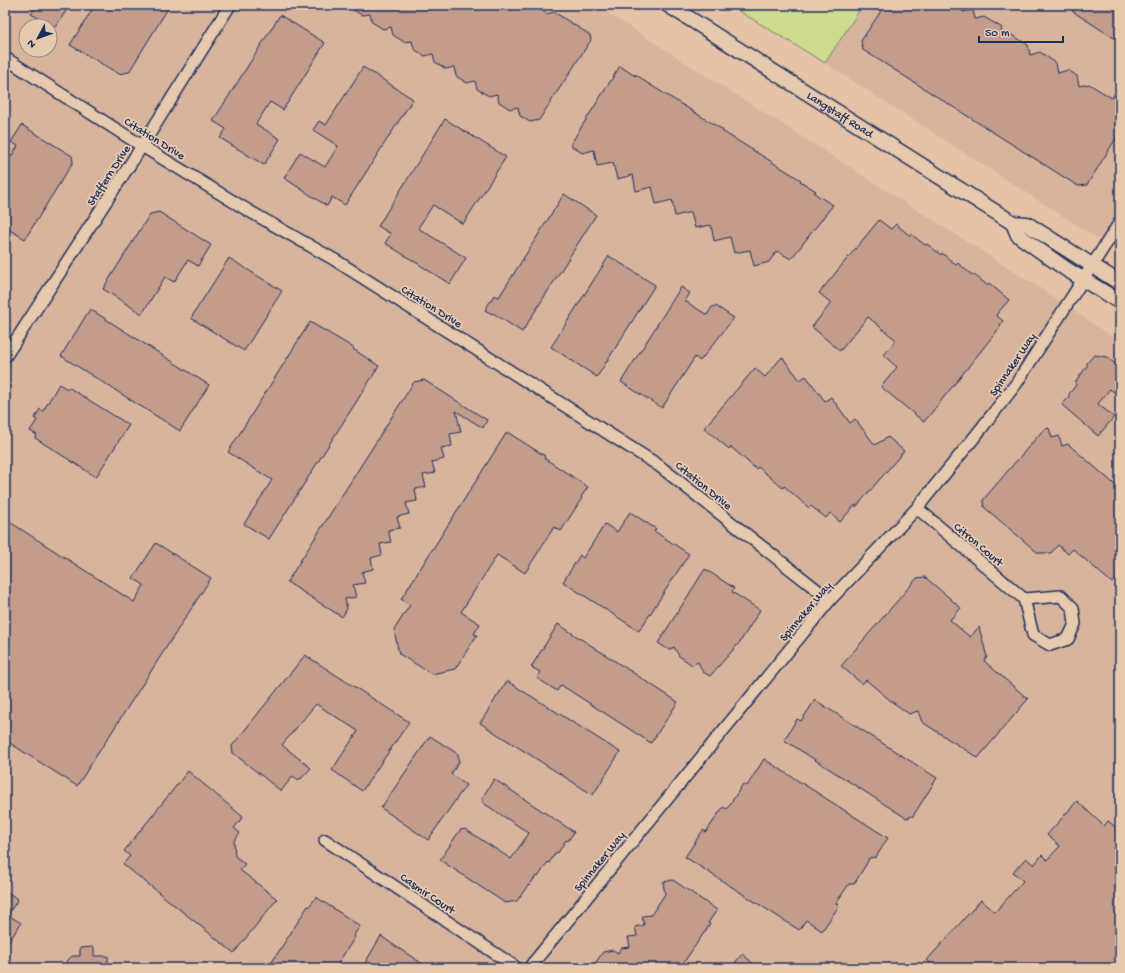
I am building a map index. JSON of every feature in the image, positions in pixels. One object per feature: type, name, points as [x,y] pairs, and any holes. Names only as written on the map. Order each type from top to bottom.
[{"type":"main road","name":"Langstaff Road","points":[[668,5],[1013,223],[1027,224],[1120,284]]},
{"type":"main road","name":"Langstaff Road","points":[[1013,223],[1018,235],[1082,280],[1120,302]]},
{"type":"street","name":"Staffern Drive","points":[[5,357],[142,146],[230,5]]},
{"type":"street","name":"Citation Drive","points":[[5,58],[142,146],[249,211],[335,260],[658,465],[830,600]]},
{"type":"street","name":"Spinnaker Way","points":[[529,968],[830,600],[917,508],[1016,384],[1120,222]]},
{"type":"street","name":"Citron Court","points":[[917,508],[1024,599]]},
{"type":"street","points":[[1061,596],[1073,608],[1075,624],[1068,639],[1050,645],[1033,635],[1024,599],[1061,596]]},
{"type":"street","name":"Casmir Court","points":[[325,840],[517,968]]},
{"type":"shaded area","points":[[5,5],[595,5],[1046,292],[1120,342],[1120,968],[5,968]]},
{"type":"shaded area","points":[[863,5],[1120,5],[1120,253],[825,63]]},
{"type":"green space","points":[[729,5],[863,5],[825,63]]},
{"type":"building","points":[[37,5],[70,5],[58,23],[58,18],[38,18],[31,14]]},
{"type":"building","points":[[95,5],[170,5],[129,72],[119,74],[70,45]]},
{"type":"building","points":[[345,5],[533,5],[547,14],[554,12],[590,35],[591,40],[539,120],[530,122],[520,116],[518,107],[510,109],[499,102],[497,94],[489,96],[477,89],[475,81],[467,83],[456,76],[454,67],[446,69],[435,62],[433,54],[425,56],[414,49],[412,41],[404,42],[393,35],[391,27],[383,29],[372,22],[370,14],[362,15]]},
{"type":"building","points":[[885,5],[961,5],[963,12],[973,10],[975,19],[984,17],[1001,27],[1003,37],[1012,35],[1028,45],[1030,55],[1040,52],[1056,63],[1058,73],[1068,70],[1077,76],[1079,86],[1089,84],[1112,98],[1120,84],[1120,132],[1087,185],[1078,186],[863,50],[861,41]]},
{"type":"building","points":[[1076,5],[1120,5],[1120,42],[1072,11]]},
{"type":"building","points":[[280,15],[325,43],[283,110],[270,102],[256,124],[280,139],[264,165],[220,138],[226,129],[213,121]]},
{"type":"building","points":[[620,66],[635,76],[635,74],[723,130],[722,131],[801,180],[800,181],[816,191],[814,192],[818,196],[833,205],[791,259],[777,251],[769,262],[754,266],[750,250],[734,253],[730,237],[714,241],[711,225],[695,228],[691,212],[675,216],[672,200],[656,204],[652,187],[636,191],[633,175],[617,179],[613,163],[597,166],[594,150],[582,153],[570,145]]},
{"type":"building","points":[[363,67],[413,99],[345,205],[332,197],[327,206],[284,178],[300,152],[325,167],[338,146],[313,130],[319,121],[326,125]]},
{"type":"building","points":[[445,119],[506,157],[463,224],[433,205],[418,228],[466,258],[450,284],[385,243],[391,234],[378,226]]},
{"type":"building","points":[[22,125],[72,156],[73,162],[25,239],[5,227],[5,166],[18,146],[11,142]]},
{"type":"building","points":[[564,194],[596,215],[522,332],[493,313],[492,314],[485,310],[494,295],[499,297]]},
{"type":"building","points":[[159,212],[211,245],[198,266],[188,260],[174,282],[165,277],[142,314],[103,289],[150,214]]},
{"type":"building","points":[[879,220],[891,229],[896,224],[910,236],[911,234],[941,255],[942,253],[956,265],[958,263],[987,285],[989,283],[1009,300],[996,315],[1003,321],[1000,325],[1001,326],[924,422],[881,387],[897,367],[883,355],[896,340],[868,317],[840,351],[812,327],[831,303],[819,293]]},
{"type":"building","points":[[609,256],[655,285],[597,377],[551,347]]},
{"type":"building","points":[[229,258],[282,291],[244,351],[191,318]]},
{"type":"building","points":[[681,287],[690,293],[685,301],[707,315],[712,307],[716,306],[734,318],[700,361],[695,357],[662,408],[621,382]]},
{"type":"building","points":[[90,309],[209,385],[180,431],[61,356]]},
{"type":"building","points":[[310,322],[354,348],[353,349],[379,366],[269,539],[244,524],[272,480],[228,452]]},
{"type":"building","points":[[1094,355],[1107,357],[1120,368],[1120,397],[1110,389],[1098,404],[1114,417],[1098,436],[1062,405],[1069,397],[1069,394],[1076,385],[1075,383],[1087,366],[1087,363]]},
{"type":"building","points":[[782,357],[800,380],[806,376],[825,401],[831,397],[850,423],[855,419],[875,445],[888,437],[904,451],[856,507],[855,505],[840,522],[830,513],[826,518],[811,506],[809,508],[784,486],[783,488],[758,467],[756,469],[731,447],[729,449],[704,428],[755,368],[765,377]]},
{"type":"building","points":[[424,380],[487,420],[483,428],[456,411],[461,432],[450,434],[452,446],[441,448],[444,459],[432,462],[435,473],[423,475],[426,487],[415,489],[417,501],[406,503],[409,514],[397,517],[400,528],[388,530],[391,542],[380,544],[382,555],[371,558],[373,569],[362,572],[365,583],[353,585],[356,597],[345,599],[347,609],[342,617],[287,582],[414,382]]},
{"type":"building","points":[[59,384],[67,389],[68,387],[129,425],[96,477],[35,438],[37,435],[30,431],[37,420],[35,418],[40,409],[43,411]]},
{"type":"building","points":[[1049,428],[1052,438],[1059,436],[1062,446],[1068,444],[1120,489],[1120,568],[1117,569],[1119,575],[1112,583],[1073,549],[1068,554],[1058,545],[1051,553],[1038,553],[984,507],[983,500],[1043,430]]},
{"type":"building","points":[[507,432],[545,456],[544,458],[588,487],[561,531],[554,527],[525,573],[497,555],[461,612],[480,624],[474,634],[477,635],[455,669],[432,674],[399,654],[394,630],[410,605],[401,599]]},
{"type":"building","points":[[630,512],[656,529],[654,531],[689,554],[639,631],[563,582],[580,555],[583,558],[605,524],[617,532]]},
{"type":"building","points":[[5,519],[134,602],[144,585],[133,578],[156,543],[211,578],[77,786],[5,740]]},
{"type":"building","points":[[705,569],[734,588],[732,592],[760,610],[740,642],[710,676],[703,672],[698,662],[692,665],[679,656],[674,647],[669,650],[658,643]]},
{"type":"building","points":[[925,577],[961,608],[950,620],[970,637],[979,627],[987,657],[984,661],[1028,699],[978,758],[922,722],[918,711],[909,714],[866,680],[862,684],[841,666],[917,578]]},
{"type":"building","points":[[558,624],[678,702],[651,743],[561,685],[557,691],[537,678],[540,672],[531,667]]},
{"type":"building","points":[[305,655],[409,722],[362,791],[332,770],[358,731],[316,704],[282,745],[311,768],[301,779],[300,778],[298,780],[293,776],[281,791],[233,753],[232,746]]},
{"type":"building","points":[[507,681],[620,752],[593,795],[480,723]]},
{"type":"building","points":[[815,700],[937,778],[913,816],[906,818],[784,740],[797,719],[801,721]]},
{"type":"building","points":[[430,736],[458,754],[459,762],[451,774],[466,785],[428,840],[381,808]]},
{"type":"building","points":[[764,759],[888,838],[876,857],[869,858],[854,884],[849,884],[836,903],[839,906],[822,931],[806,920],[799,930],[685,857],[703,830],[706,832],[723,807],[727,809],[743,784],[747,786]]},
{"type":"building","points":[[188,771],[243,817],[234,828],[240,833],[234,841],[235,856],[245,864],[240,870],[277,899],[234,953],[123,864],[130,856],[124,851]]},
{"type":"building","points":[[494,779],[574,832],[568,841],[566,840],[558,853],[556,852],[549,863],[548,862],[538,877],[536,876],[529,886],[528,885],[517,901],[505,903],[440,860],[460,830],[465,829],[511,859],[529,833],[483,803],[482,798]]},
{"type":"building","points":[[1077,801],[1104,826],[1108,821],[1120,831],[1120,968],[936,968],[927,960],[981,900],[995,912],[1023,881],[1013,872],[1026,858],[1034,865],[1042,855],[1047,860],[1060,846],[1047,835]]},
{"type":"building","points":[[673,880],[717,910],[708,923],[710,924],[680,968],[592,968],[603,952],[613,950],[618,953],[621,948],[630,947],[628,937],[637,936],[635,927],[644,925],[642,916],[651,915],[665,894],[663,882]]},
{"type":"building","points":[[5,891],[18,899],[8,915],[21,923],[5,948]]},
{"type":"building","points":[[316,897],[360,926],[354,935],[355,937],[335,968],[275,968],[270,965],[308,906],[309,907]]},
{"type":"building","points":[[381,936],[395,946],[429,968],[362,968]]},
{"type":"building","points":[[94,947],[94,956],[108,956],[108,968],[67,968],[66,962],[72,956],[80,956],[80,948]]},
{"type":"building","points":[[742,954],[759,968],[731,968]]}]
